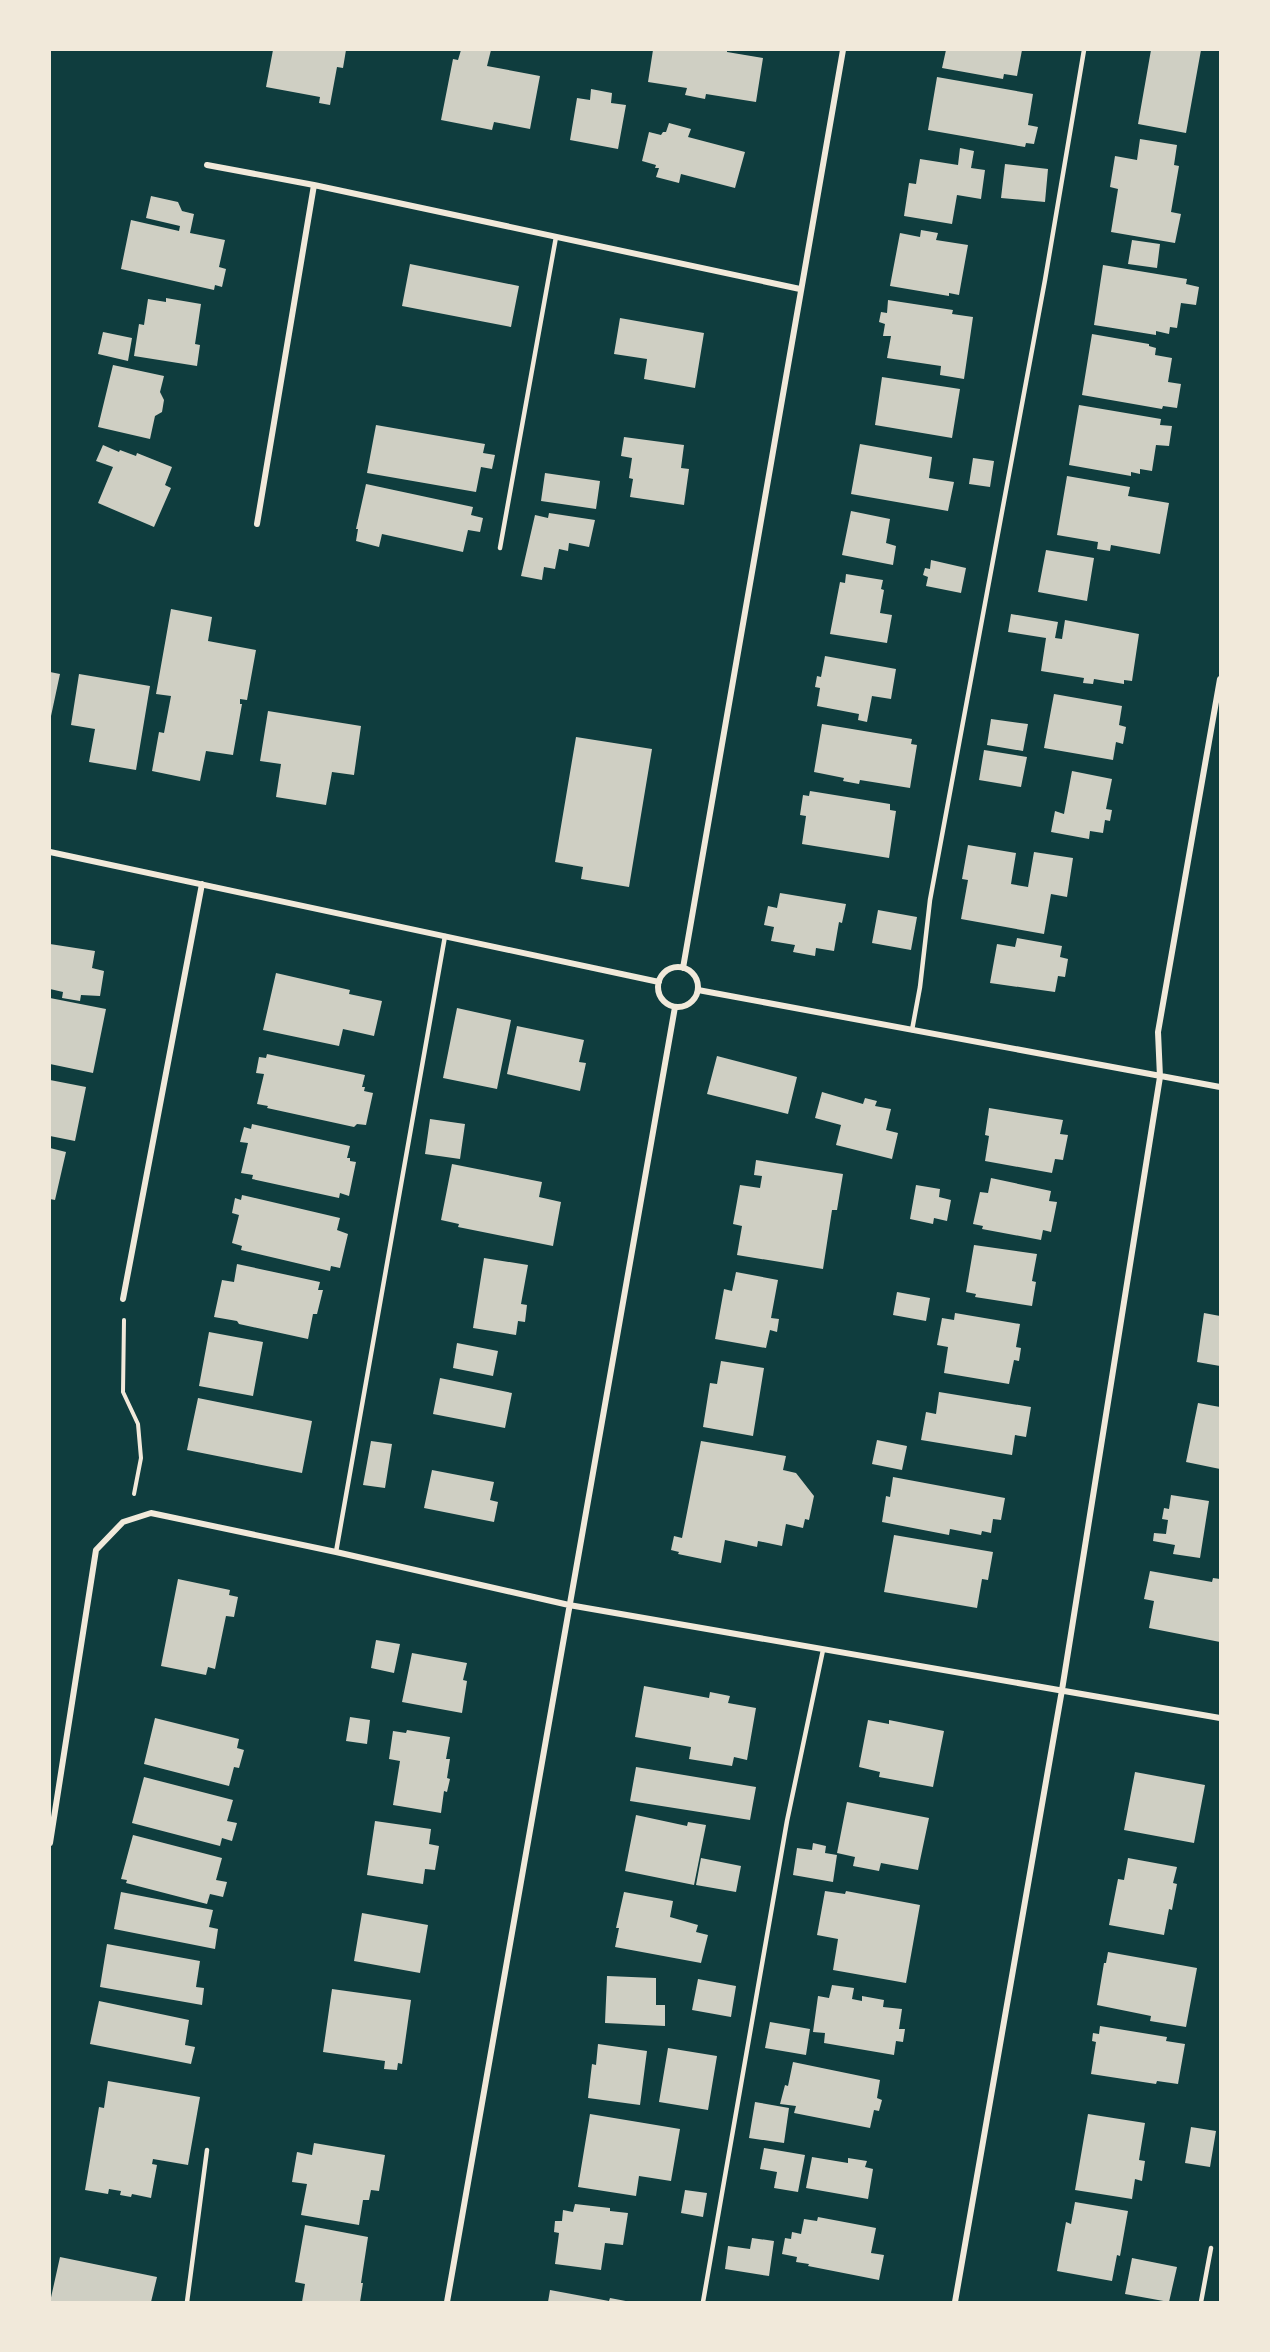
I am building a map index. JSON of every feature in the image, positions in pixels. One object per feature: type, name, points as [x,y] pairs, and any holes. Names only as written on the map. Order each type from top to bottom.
[{"type":"street","points":[[683,968],[843,50]]},
{"type":"street","points":[[207,165],[314,185],[800,289]]},
{"type":"street","points":[[256,524],[314,185]]},
{"type":"street","points":[[955,2302],[1062,1690],[1160,1077],[1158,1032],[1221,679]]},
{"type":"street","points":[[50,852],[659,982]]},
{"type":"street","points":[[123,1299],[202,884]]},
{"type":"street","points":[[683,968],[693,973],[697,979],[698,990],[695,999],[690,1003],[675,1007],[661,998],[659,982],[668,970],[683,968]]},
{"type":"street","points":[[698,990],[1221,1087]]},
{"type":"street","points":[[447,2302],[675,1007]]},
{"type":"street","points":[[50,1843],[96,1550],[123,1522],[151,1513],[569,1605],[1221,1718]]},
{"type":"lane","points":[[912,1031],[920,987],[930,900],[1045,280],[1084,50]]},
{"type":"lane","points":[[500,548],[556,237]]},
{"type":"lane","points":[[336,1552],[445,936]]},
{"type":"lane","points":[[703,2302],[787,1821],[823,1650]]},
{"type":"lane","points":[[187,2302],[207,2150]]},
{"type":"lane","points":[[1201,2302],[1211,2248]]},
{"type":"path","points":[[123,1299],[125,1341],[123,1392],[138,1424],[141,1458],[130,1520]]},
{"type":"building","points":[[273,50],[346,50],[343,68],[337,67],[330,105],[319,103],[320,97],[266,87]]},
{"type":"building","points":[[461,50],[491,50],[487,66],[540,76],[530,129],[494,122],[492,130],[441,120],[453,59],[458,60]]},
{"type":"building","points":[[653,50],[727,50],[727,52],[763,58],[756,102],[706,94],[705,99],[685,95],[687,88],[648,82]]},
{"type":"building","points":[[946,50],[1022,50],[1017,76],[1004,74],[1003,79],[942,68]]},
{"type":"building","points":[[1151,50],[1201,50],[1186,133],[1138,124]]},
{"type":"building","points":[[937,77],[1033,94],[1028,125],[1038,127],[1034,144],[1026,143],[1025,147],[928,130]]},
{"type":"building","points":[[591,89],[612,93],[611,103],[626,105],[618,149],[570,140],[577,98],[590,100]]},
{"type":"building","points":[[669,123],[691,129],[688,137],[745,152],[735,188],[681,174],[679,183],[656,177],[659,168],[642,161],[649,132],[661,135],[666,132]]},
{"type":"building","points":[[1140,139],[1177,145],[1174,165],[1179,166],[1171,212],[1181,214],[1175,243],[1111,232],[1118,189],[1110,187],[1115,156],[1137,160]]},
{"type":"building","points":[[960,148],[974,151],[971,168],[985,170],[981,199],[957,195],[952,224],[904,216],[909,183],[916,184],[920,159],[958,165]]},
{"type":"building","points":[[1005,164],[1048,169],[1045,202],[1001,198]]},
{"type":"building","points":[[151,196],[178,202],[182,211],[194,214],[190,233],[225,240],[219,267],[226,269],[222,287],[215,285],[214,290],[121,269],[131,220],[179,231],[180,226],[146,218]]},
{"type":"building","points":[[921,230],[938,233],[936,240],[968,245],[959,295],[949,293],[949,296],[890,286],[900,233],[920,237]]},
{"type":"building","points":[[1132,240],[1160,244],[1157,268],[1128,264]]},
{"type":"building","points":[[410,264],[519,286],[511,327],[402,306]]},
{"type":"building","points":[[1103,265],[1187,279],[1186,284],[1199,287],[1196,305],[1181,303],[1177,328],[1170,327],[1169,334],[1156,331],[1156,335],[1094,325]]},
{"type":"building","points":[[166,298],[201,304],[195,344],[200,345],[197,366],[134,356],[139,324],[144,325],[148,299],[166,302]]},
{"type":"building","points":[[888,300],[953,310],[952,314],[973,317],[964,379],[940,375],[941,366],[887,358],[891,336],[883,336],[885,324],[879,322],[881,312],[887,313]]},
{"type":"building","points":[[620,318],[704,333],[695,388],[644,379],[647,359],[614,354]]},
{"type":"building","points":[[103,332],[132,338],[128,361],[98,354]]},
{"type":"building","points":[[1092,334],[1149,344],[1156,348],[1155,355],[1172,358],[1168,382],[1181,384],[1177,408],[1163,406],[1162,409],[1082,395]]},
{"type":"building","points":[[113,365],[164,376],[160,392],[164,400],[162,412],[155,416],[150,439],[98,427]]},
{"type":"building","points":[[882,377],[960,389],[952,438],[875,425]]},
{"type":"building","points":[[1079,405],[1161,419],[1160,425],[1172,426],[1169,446],[1156,445],[1152,471],[1140,469],[1140,474],[1131,472],[1131,476],[1069,465]]},
{"type":"building","points":[[376,425],[485,444],[483,453],[495,455],[492,469],[481,467],[476,492],[367,473]]},
{"type":"building","points":[[624,437],[684,445],[681,468],[689,469],[684,505],[630,497],[633,479],[629,478],[632,458],[621,456]]},
{"type":"building","points":[[860,444],[932,457],[929,478],[954,482],[948,511],[851,494]]},
{"type":"building","points":[[103,445],[136,456],[137,453],[172,467],[165,485],[171,488],[154,527],[98,503],[113,467],[96,461]]},
{"type":"building","points":[[973,458],[994,461],[990,487],[969,484]]},
{"type":"building","points":[[545,473],[600,481],[596,509],[541,501]]},
{"type":"building","points":[[1067,476],[1130,487],[1128,496],[1169,503],[1160,554],[1111,545],[1110,551],[1097,549],[1098,542],[1057,535]]},
{"type":"building","points":[[366,484],[473,507],[471,515],[483,518],[480,532],[468,530],[463,552],[382,534],[379,547],[356,541],[358,529],[356,529]]},
{"type":"building","points":[[851,511],[890,519],[886,543],[896,546],[893,565],[842,555]]},
{"type":"building","points":[[549,513],[595,520],[589,547],[569,543],[568,551],[559,549],[555,569],[544,567],[542,580],[521,576],[535,515],[548,518]]},
{"type":"building","points":[[1046,550],[1094,558],[1087,601],[1038,592]]},
{"type":"building","points":[[931,560],[966,568],[961,593],[926,586],[928,577],[923,575],[925,568],[930,569]]},
{"type":"building","points":[[846,574],[883,580],[881,589],[884,590],[880,613],[892,615],[887,643],[830,634],[840,582],[845,583]]},
{"type":"building","points":[[171,609],[212,617],[208,641],[256,650],[247,700],[240,699],[240,704],[242,704],[233,755],[206,751],[200,781],[152,771],[159,732],[164,733],[171,696],[156,694]]},
{"type":"building","points":[[1011,614],[1058,622],[1055,638],[1062,639],[1065,620],[1139,634],[1132,681],[1124,680],[1124,684],[1094,679],[1093,684],[1083,683],[1084,678],[1041,671],[1046,638],[1008,632]]},
{"type":"building","points":[[825,656],[896,669],[891,699],[872,696],[867,722],[858,720],[859,714],[817,706],[820,688],[815,687],[817,676],[821,677]]},
{"type":"building","points":[[50,672],[60,674],[51,716],[50,716]]},
{"type":"building","points":[[79,674],[150,686],[136,770],[89,762],[95,729],[71,725]]},
{"type":"building","points":[[1054,694],[1122,706],[1119,725],[1126,727],[1123,744],[1116,742],[1113,760],[1044,748]]},
{"type":"building","points":[[268,711],[361,726],[354,775],[332,772],[326,805],[276,797],[281,764],[260,761]]},
{"type":"building","points":[[991,719],[1028,724],[1023,751],[987,745]]},
{"type":"building","points":[[822,724],[912,739],[911,744],[917,745],[910,788],[860,780],[859,784],[843,781],[844,778],[814,772]]},
{"type":"building","points":[[576,737],[652,749],[629,887],[581,879],[583,867],[555,862]]},
{"type":"building","points":[[984,750],[1027,757],[1021,787],[979,780]]},
{"type":"building","points":[[1072,771],[1112,779],[1106,809],[1112,810],[1110,821],[1105,820],[1103,833],[1090,831],[1089,839],[1051,832],[1055,811],[1064,814]]},
{"type":"building","points":[[810,791],[890,804],[890,810],[896,811],[889,858],[802,844],[806,816],[800,815],[803,795],[809,796]]},
{"type":"building","points":[[968,845],[1016,853],[1011,884],[1028,887],[1034,852],[1073,858],[1067,897],[1051,894],[1044,934],[961,919],[968,880],[962,879]]},
{"type":"building","points":[[780,893],[846,904],[842,923],[839,922],[834,951],[816,948],[815,956],[793,952],[795,945],[771,941],[774,927],[764,925],[768,906],[777,908]]},
{"type":"building","points":[[878,910],[917,917],[911,950],[872,943]]},
{"type":"building","points":[[1017,938],[1062,946],[1060,957],[1068,959],[1065,977],[1058,976],[1055,992],[990,983],[997,944],[1015,947]]},
{"type":"building","points":[[50,944],[95,951],[92,968],[104,971],[100,996],[81,995],[80,1001],[62,998],[63,992],[50,989]]},
{"type":"building","points":[[276,973],[350,990],[349,994],[382,1001],[374,1036],[343,1029],[339,1046],[263,1030]]},
{"type":"building","points":[[50,998],[106,1009],[93,1073],[50,1064]]},
{"type":"building","points":[[457,1008],[511,1020],[497,1089],[443,1078]]},
{"type":"building","points":[[517,1026],[584,1040],[579,1062],[586,1063],[580,1091],[507,1074]]},
{"type":"building","points":[[267,1054],[365,1075],[362,1087],[365,1087],[364,1091],[373,1093],[366,1125],[357,1124],[354,1127],[257,1104],[264,1074],[256,1073],[259,1057],[266,1058]]},
{"type":"building","points":[[717,1056],[797,1077],[788,1114],[707,1094]]},
{"type":"building","points":[[50,1080],[86,1087],[75,1141],[50,1136]]},
{"type":"building","points":[[822,1092],[863,1104],[865,1098],[877,1101],[875,1106],[891,1109],[886,1130],[898,1133],[892,1159],[836,1145],[841,1125],[815,1118]]},
{"type":"building","points":[[989,1108],[1063,1120],[1060,1134],[1068,1135],[1063,1160],[1055,1159],[1052,1173],[985,1161],[989,1136],[985,1135]]},
{"type":"building","points":[[430,1119],[465,1124],[460,1159],[425,1154]]},
{"type":"building","points":[[252,1124],[350,1146],[347,1158],[356,1162],[349,1196],[340,1193],[339,1198],[252,1179],[253,1175],[241,1173],[248,1143],[240,1142],[244,1127],[251,1129]]},
{"type":"building","points":[[50,1148],[66,1152],[55,1200],[50,1199]]},
{"type":"building","points":[[756,1160],[843,1174],[837,1210],[832,1210],[823,1269],[737,1255],[742,1226],[733,1224],[740,1185],[760,1188],[762,1176],[754,1175]]},
{"type":"building","points":[[452,1164],[542,1182],[539,1197],[561,1202],[553,1246],[458,1227],[459,1224],[441,1220]]},
{"type":"building","points":[[991,1178],[1051,1191],[1049,1201],[1057,1202],[1051,1232],[1043,1230],[1041,1240],[982,1229],[983,1226],[973,1224],[980,1192],[988,1193]]},
{"type":"building","points":[[916,1185],[940,1189],[939,1197],[951,1200],[947,1221],[934,1218],[933,1224],[910,1219]]},
{"type":"building","points":[[242,1195],[340,1218],[337,1230],[348,1234],[340,1268],[331,1266],[330,1271],[241,1250],[242,1246],[232,1243],[239,1215],[232,1213],[235,1198],[241,1200]]},
{"type":"building","points":[[974,1245],[1037,1254],[1032,1281],[1036,1282],[1032,1306],[975,1297],[976,1294],[966,1292]]},
{"type":"building","points":[[484,1258],[528,1265],[521,1304],[527,1305],[525,1322],[518,1321],[516,1335],[473,1328]]},
{"type":"building","points":[[237,1264],[320,1282],[318,1290],[323,1290],[317,1314],[313,1314],[308,1339],[214,1317],[222,1280],[234,1282]]},
{"type":"building","points":[[736,1272],[778,1280],[771,1318],[779,1319],[777,1332],[770,1330],[766,1348],[715,1339],[724,1289],[732,1291]]},
{"type":"building","points":[[897,1292],[930,1298],[926,1321],[893,1315]]},
{"type":"building","points":[[955,1313],[1020,1324],[1016,1347],[1021,1348],[1019,1361],[1014,1360],[1009,1384],[944,1373],[948,1347],[937,1345],[942,1318],[954,1320]]},
{"type":"building","points":[[1204,1313],[1220,1316],[1220,1366],[1197,1362]]},
{"type":"building","points":[[209,1332],[263,1342],[253,1396],[199,1386]]},
{"type":"building","points":[[457,1343],[498,1351],[493,1376],[453,1368]]},
{"type":"building","points":[[721,1361],[764,1368],[753,1436],[703,1427],[710,1383],[717,1384]]},
{"type":"building","points":[[440,1378],[512,1393],[505,1428],[433,1414]]},
{"type":"building","points":[[939,1392],[1031,1407],[1026,1437],[1015,1435],[1012,1455],[921,1440],[926,1412],[936,1414]]},
{"type":"building","points":[[198,1398],[312,1421],[302,1473],[187,1450]]},
{"type":"building","points":[[1198,1403],[1220,1407],[1220,1469],[1186,1462]]},
{"type":"building","points":[[877,1440],[907,1446],[902,1470],[872,1464]]},
{"type":"building","points":[[371,1441],[392,1444],[385,1488],[363,1485]]},
{"type":"building","points":[[701,1441],[786,1456],[783,1470],[796,1473],[814,1496],[809,1520],[805,1519],[803,1528],[786,1524],[782,1546],[758,1541],[757,1547],[725,1540],[721,1563],[678,1554],[679,1552],[671,1550],[674,1536],[682,1538]]},
{"type":"building","points":[[432,1470],[494,1482],[490,1500],[498,1502],[494,1522],[424,1508]]},
{"type":"building","points":[[893,1477],[1005,1498],[1001,1520],[993,1519],[991,1533],[982,1531],[981,1535],[950,1529],[949,1535],[882,1522],[886,1496],[890,1497]]},
{"type":"building","points":[[1171,1495],[1209,1501],[1200,1558],[1173,1554],[1175,1545],[1153,1541],[1154,1533],[1166,1534],[1168,1520],[1162,1519],[1164,1508],[1169,1509]]},
{"type":"building","points":[[894,1535],[993,1552],[988,1580],[982,1579],[977,1608],[884,1592]]},
{"type":"building","points":[[1150,1571],[1212,1582],[1213,1578],[1220,1579],[1220,1642],[1149,1628],[1154,1601],[1144,1599]]},
{"type":"building","points":[[178,1579],[230,1590],[229,1595],[238,1597],[234,1617],[226,1616],[215,1669],[208,1667],[206,1675],[161,1666]]},
{"type":"building","points":[[376,1640],[400,1644],[394,1673],[371,1668]]},
{"type":"building","points":[[412,1653],[467,1663],[463,1680],[467,1681],[462,1713],[402,1702]]},
{"type":"building","points":[[644,1686],[709,1698],[710,1692],[730,1696],[728,1703],[756,1708],[747,1760],[734,1757],[732,1766],[689,1759],[691,1747],[635,1737]]},
{"type":"building","points":[[350,1717],[370,1720],[367,1744],[346,1741]]},
{"type":"building","points":[[155,1718],[239,1739],[237,1748],[244,1750],[239,1768],[234,1767],[229,1786],[144,1764]]},
{"type":"building","points":[[868,1720],[889,1724],[889,1720],[944,1731],[933,1787],[879,1777],[880,1772],[859,1767]]},
{"type":"building","points":[[407,1730],[450,1737],[446,1759],[450,1759],[447,1778],[450,1779],[447,1792],[444,1791],[441,1813],[393,1805],[400,1761],[389,1759],[393,1731],[406,1733]]},
{"type":"building","points":[[636,1767],[756,1787],[750,1820],[630,1801]]},
{"type":"building","points":[[1135,1772],[1205,1785],[1194,1843],[1124,1830]]},
{"type":"building","points":[[144,1777],[233,1800],[227,1821],[237,1823],[232,1841],[222,1838],[220,1846],[132,1823]]},
{"type":"building","points":[[847,1802],[929,1818],[918,1870],[881,1863],[879,1871],[853,1866],[855,1857],[837,1853]]},
{"type":"building","points":[[636,1815],[687,1826],[688,1822],[706,1825],[694,1885],[625,1871]]},
{"type":"building","points":[[375,1821],[431,1829],[429,1844],[439,1846],[435,1870],[425,1869],[423,1884],[367,1875]]},
{"type":"building","points":[[133,1835],[222,1858],[216,1880],[227,1882],[223,1897],[210,1894],[207,1904],[126,1883],[127,1880],[121,1879]]},
{"type":"building","points":[[813,1843],[826,1846],[825,1853],[837,1855],[833,1882],[793,1875],[797,1848],[812,1850]]},
{"type":"building","points":[[701,1858],[741,1866],[736,1892],[696,1885]]},
{"type":"building","points":[[1128,1858],[1177,1867],[1173,1883],[1177,1884],[1164,1935],[1109,1925],[1118,1879],[1124,1880]]},
{"type":"building","points":[[825,1891],[845,1894],[846,1891],[920,1905],[906,1983],[833,1970],[838,1939],[817,1935]]},
{"type":"building","points":[[121,1892],[213,1910],[209,1927],[218,1929],[215,1949],[114,1929]]},
{"type":"building","points":[[624,1892],[673,1901],[670,1917],[698,1925],[696,1932],[708,1935],[701,1963],[615,1947],[619,1928],[616,1928]]},
{"type":"building","points":[[362,1913],[428,1925],[420,1973],[354,1961]]},
{"type":"building","points":[[107,1944],[200,1961],[196,1987],[204,1988],[202,2005],[100,1987]]},
{"type":"building","points":[[1108,1952],[1197,1968],[1186,2027],[1150,2021],[1151,2016],[1097,2005]]},
{"type":"building","points":[[607,1976],[656,1978],[656,2005],[665,2005],[665,2026],[605,2023]]},
{"type":"building","points":[[698,1979],[736,1986],[731,2017],[692,2010]]},
{"type":"building","points":[[832,1985],[854,1988],[852,1999],[862,2001],[862,1996],[884,2000],[883,2007],[902,2009],[899,2029],[905,2029],[903,2042],[896,2041],[894,2055],[824,2043],[825,2033],[813,2032],[818,1996],[829,1998]]},
{"type":"building","points":[[332,1989],[411,2000],[402,2064],[398,2063],[397,2070],[384,2069],[385,2061],[323,2052]]},
{"type":"building","points":[[99,2001],[189,2020],[185,2045],[195,2047],[191,2064],[90,2044]]},
{"type":"building","points":[[770,2022],[810,2029],[806,2055],[765,2048]]},
{"type":"building","points":[[1100,2026],[1167,2037],[1166,2041],[1185,2044],[1178,2084],[1157,2081],[1156,2084],[1091,2074],[1096,2042],[1092,2041],[1093,2033],[1099,2034]]},
{"type":"building","points":[[598,2044],[647,2051],[640,2105],[588,2098],[592,2064],[596,2065]]},
{"type":"building","points":[[668,2048],[717,2056],[708,2110],[659,2102]]},
{"type":"building","points":[[793,2062],[880,2080],[877,2098],[882,2100],[879,2111],[874,2110],[870,2128],[794,2113],[796,2106],[780,2104],[785,2085],[788,2086]]},
{"type":"building","points":[[108,2081],[200,2097],[188,2165],[153,2159],[152,2164],[157,2165],[151,2198],[132,2194],[131,2197],[120,2195],[121,2191],[109,2189],[108,2194],[85,2190],[99,2107],[104,2108]]},
{"type":"building","points":[[755,2102],[789,2108],[784,2143],[749,2138]]},
{"type":"building","points":[[590,2114],[680,2129],[671,2181],[639,2176],[636,2196],[578,2187]]},
{"type":"building","points":[[1088,2114],[1145,2123],[1139,2160],[1145,2161],[1142,2181],[1135,2179],[1132,2199],[1075,2190]]},
{"type":"building","points":[[1191,2127],[1216,2131],[1210,2167],[1185,2163]]},
{"type":"building","points":[[314,2143],[385,2155],[379,2191],[371,2190],[369,2200],[363,2200],[359,2225],[301,2215],[307,2184],[292,2182],[297,2152],[312,2155]]},
{"type":"building","points":[[764,2148],[805,2155],[798,2192],[774,2188],[777,2172],[760,2169]]},
{"type":"building","points":[[812,2157],[848,2163],[848,2158],[867,2161],[865,2167],[873,2169],[868,2199],[806,2188]]},
{"type":"building","points":[[685,2190],[707,2193],[703,2217],[681,2213]]},
{"type":"building","points":[[1075,2202],[1128,2211],[1120,2256],[1117,2255],[1112,2281],[1057,2271],[1066,2222],[1071,2224]]},
{"type":"building","points":[[575,2204],[610,2208],[610,2211],[628,2213],[623,2245],[605,2243],[601,2270],[555,2264],[559,2233],[554,2232],[555,2221],[562,2221],[563,2210],[573,2212]]},
{"type":"building","points":[[818,2217],[876,2228],[871,2253],[884,2255],[879,2280],[808,2266],[809,2264],[796,2262],[797,2257],[782,2254],[785,2238],[791,2239],[792,2232],[801,2234],[804,2219],[817,2221]]},
{"type":"building","points":[[305,2225],[368,2237],[360,2302],[302,2302],[305,2284],[295,2282]]},
{"type":"building","points":[[752,2238],[774,2241],[769,2276],[725,2269],[728,2246],[750,2249]]},
{"type":"building","points":[[60,2257],[157,2277],[151,2302],[50,2302]]},
{"type":"building","points":[[1132,2258],[1177,2267],[1169,2302],[1125,2294]]},
{"type":"building","points":[[550,2290],[609,2301],[610,2298],[631,2302],[548,2302]]}]
